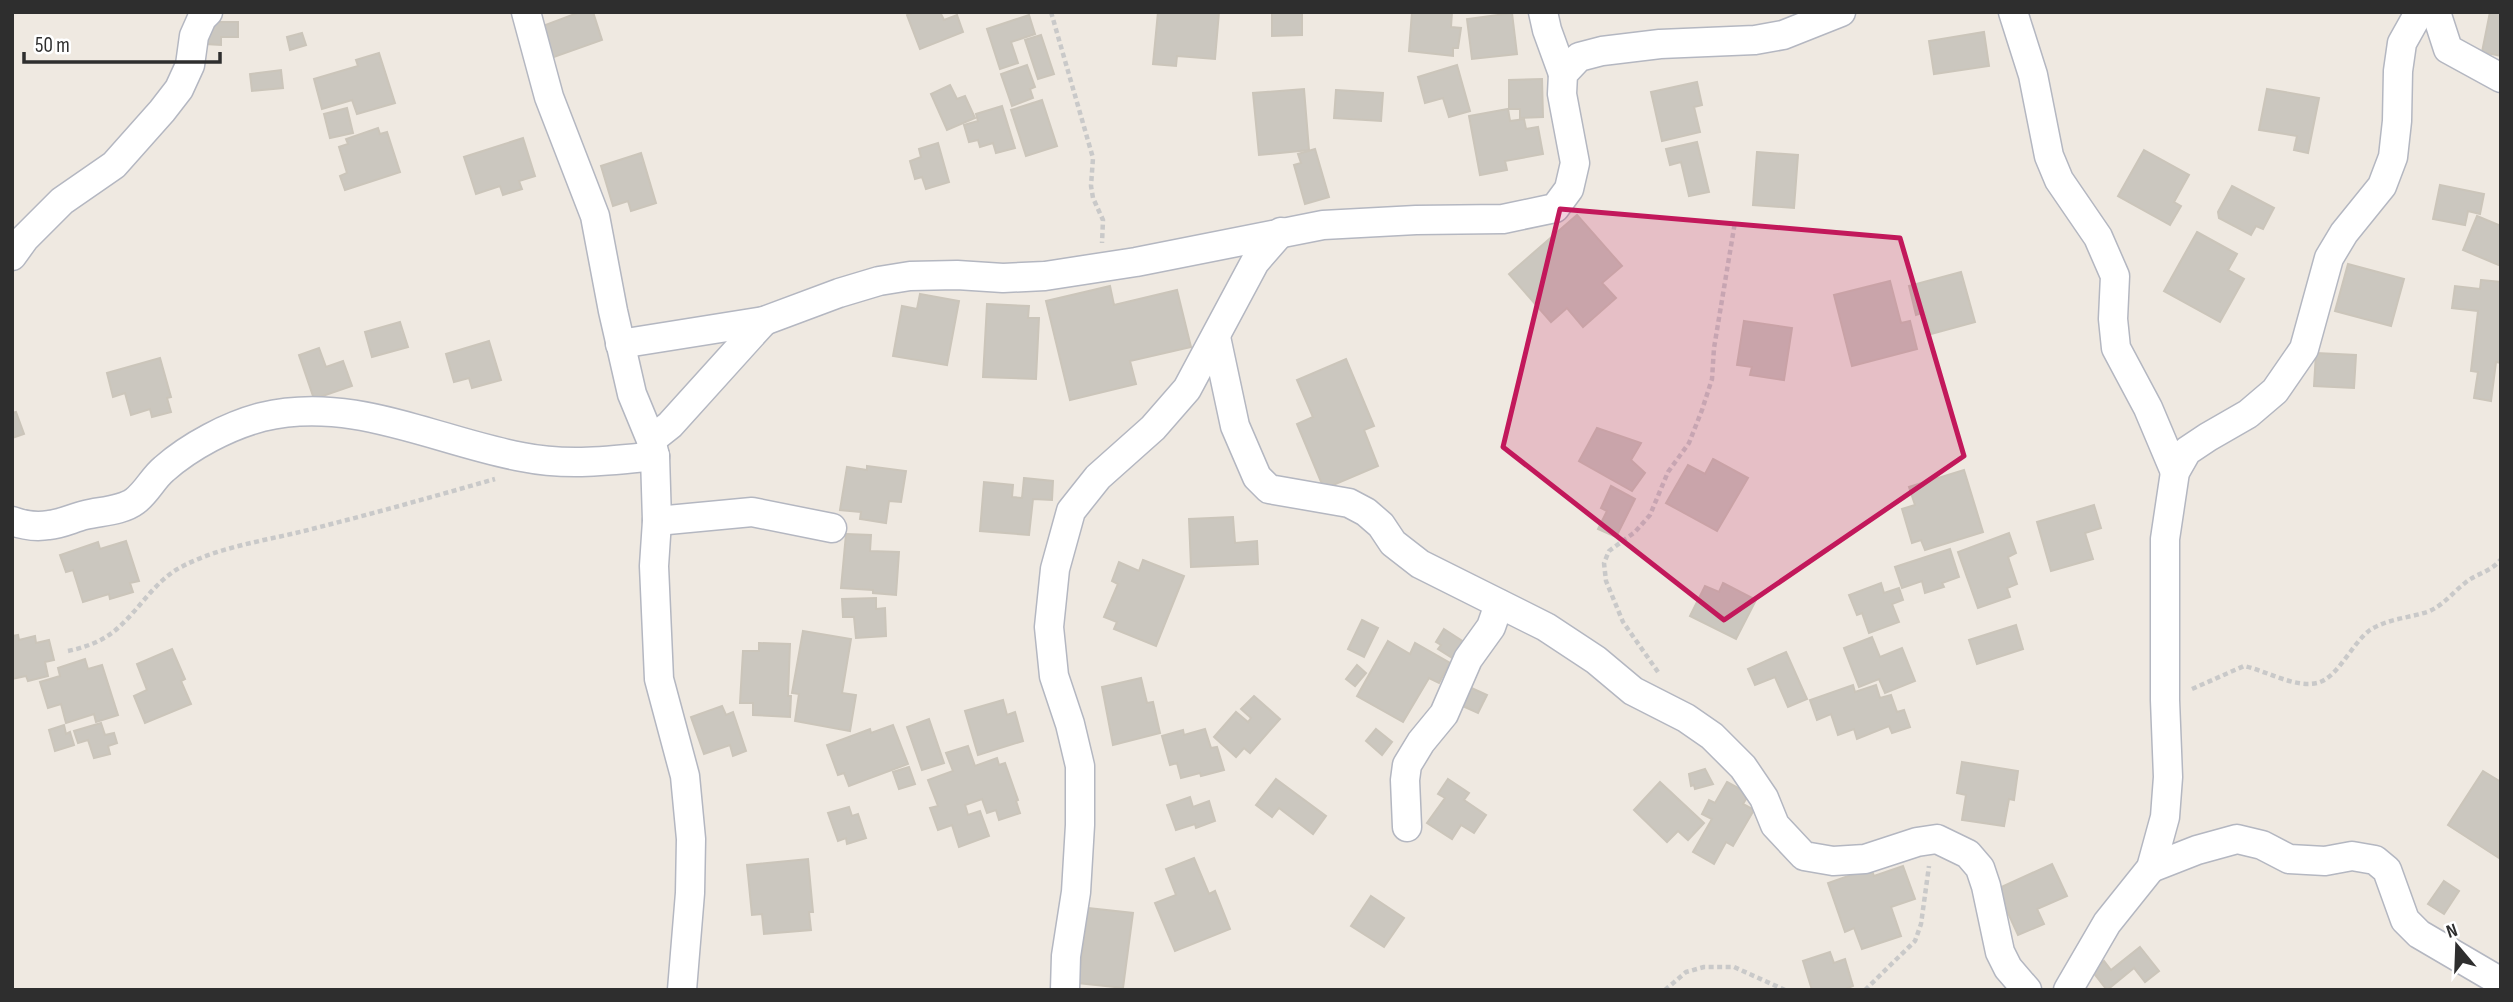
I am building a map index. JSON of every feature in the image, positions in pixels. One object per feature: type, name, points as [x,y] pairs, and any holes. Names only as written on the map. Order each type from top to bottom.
[{"type":"street","points":[[12,256],[25,238],[62,201],[114,165],[162,111],[179,89],[190,65],[194,36],[202,18],[208,12]]},
{"type":"street","points":[[526,12],[549,97],[595,216],[632,394],[653,448],[657,521],[654,566],[659,679],[685,776],[691,839],[690,893],[682,990]]},
{"type":"street","points":[[620,344],[764,321],[839,293],[879,281],[910,276],[1045,276],[1223,246],[1323,225],[1372,221],[1503,219],[1555,208],[1569,189],[1575,163],[1562,94],[1563,74],[1547,30],[1544,12]]},
{"type":"street","points":[[1563,74],[1579,57],[1602,51],[1660,44],[1755,40],[1783,35],[1841,12]]},
{"type":"street","points":[[2013,12],[2033,75],[2049,156],[2059,180],[2098,237],[2115,276],[2113,319],[2116,348],[2148,408],[2175,472]]},
{"type":"street","points":[[2068,990],[2107,923],[2151,868],[2165,817],[2168,777],[2165,539],[2175,472],[2188,452],[2248,414],[2275,391],[2304,349],[2329,258],[2344,233],[2382,186],[2393,157],[2402,43],[2417,14],[2448,49],[2501,78]]},
{"type":"street","points":[[1065,990],[1066,956],[1076,892],[1080,766],[1054,676],[1049,627],[1055,569],[1071,511],[1098,477],[1153,428],[1187,389],[1255,262],[1280,232]]},
{"type":"street","points":[[12,521],[50,525],[124,507],[134,502],[162,471],[187,451],[261,417],[305,411],[377,418],[475,447],[553,462],[605,461],[653,448],[670,425],[764,321]]},
{"type":"street","points":[[1216,337],[1235,426],[1257,477],[1269,489],[1349,503],[1366,512],[1381,525],[1393,543],[1420,564],[1546,627],[1596,660],[1633,691],[1686,718],[1712,736],[1743,767],[1764,798],[1775,825],[1804,856],[1833,862],[1865,859],[1917,842],[1937,839],[1968,854],[1980,867],[2000,952],[2008,968],[2027,990]]},
{"type":"street","points":[[657,521],[752,512],[832,528]]},
{"type":"street","points":[[1407,827],[1407,765],[1421,742],[1444,714],[1468,659],[1491,627],[1499,604]]},
{"type":"street","points":[[2151,868],[2197,850],[2237,839],[2262,845],[2289,859],[2325,861],[2352,856],[2375,860],[2387,870],[2405,920],[2419,934],[2501,982]]},
{"type":"path","points":[[1051,12],[1093,158],[1091,186],[1093,198],[1103,220],[1102,268]]},
{"type":"path","points":[[1660,675],[1623,622],[1606,581],[1604,563],[1609,551],[1635,532],[1650,515],[1668,472],[1689,443],[1702,410],[1712,379],[1714,348],[1735,222]]},
{"type":"path","points":[[68,651],[106,637],[120,626],[161,582],[180,568],[202,558],[500,477]]},
{"type":"path","points":[[2165,700],[2244,666],[2301,682],[2318,683],[2332,675],[2356,642],[2372,629],[2392,620],[2428,611],[2441,604],[2465,583],[2487,572],[2501,559]]},
{"type":"path","points":[[1865,990],[1915,941],[1921,924],[1928,870],[1937,839]]},
{"type":"path","points":[[1665,990],[1686,972],[1704,967],[1734,967],[1785,990]]},
{"type":"highlighted area","points":[[1560,209],[1900,238],[1964,456],[1724,620],[1503,447]]},
{"type":"building","points":[[580,12],[593,12],[602,40],[551,58],[540,27]]},
{"type":"building","points":[[915,12],[940,12],[944,20],[957,15],[963,32],[920,49],[907,15]]},
{"type":"building","points":[[1158,12],[1219,12],[1215,59],[1177,56],[1176,66],[1153,64]]},
{"type":"building","points":[[1272,12],[1302,12],[1302,35],[1272,36]]},
{"type":"building","points":[[1412,12],[1452,12],[1451,27],[1461,28],[1458,48],[1453,48],[1453,56],[1409,51]]},
{"type":"building","points":[[2490,12],[2501,12],[2501,56],[2482,52]]},
{"type":"building","points":[[1512,13],[1517,54],[1472,59],[1467,19]]},
{"type":"building","points":[[1029,15],[1035,34],[1011,42],[1018,63],[1000,69],[987,29]]},
{"type":"building","points":[[205,22],[238,22],[238,37],[221,37],[221,45],[205,44]]},
{"type":"building","points":[[1984,32],[1989,66],[1934,74],[1929,41]]},
{"type":"building","points":[[302,33],[306,45],[290,50],[287,37]]},
{"type":"building","points":[[1041,35],[1054,74],[1038,79],[1025,40]]},
{"type":"building","points":[[379,53],[395,103],[357,114],[352,100],[322,109],[314,79],[358,66],[356,60]]},
{"type":"building","points":[[1027,65],[1035,87],[1030,89],[1033,98],[1012,106],[1001,74]]},
{"type":"building","points":[[1457,65],[1470,111],[1449,117],[1443,98],[1425,103],[1418,77]]},
{"type":"building","points":[[281,70],[283,88],[252,91],[250,74]]},
{"type":"building","points":[[1542,79],[1543,117],[1520,118],[1520,109],[1509,109],[1509,80]]},
{"type":"building","points":[[1697,82],[1702,105],[1694,107],[1700,132],[1662,141],[1651,92]]},
{"type":"building","points":[[950,85],[957,99],[965,96],[975,118],[947,130],[931,94]]},
{"type":"building","points":[[1304,89],[1309,150],[1259,155],[1253,93]]},
{"type":"building","points":[[2267,89],[2319,98],[2308,153],[2294,150],[2297,136],[2259,130]]},
{"type":"building","points":[[1336,90],[1383,93],[1381,121],[1334,118]]},
{"type":"building","points":[[1042,100],[1057,146],[1026,156],[1011,110]]},
{"type":"building","points":[[1002,106],[1015,148],[996,153],[993,143],[980,147],[978,140],[969,142],[964,125],[978,121],[976,114]]},
{"type":"building","points":[[347,108],[353,133],[330,138],[324,114]]},
{"type":"building","points":[[1508,109],[1510,121],[1524,119],[1526,129],[1538,127],[1543,154],[1505,161],[1507,170],[1480,175],[1469,116]]},
{"type":"building","points":[[378,128],[380,134],[387,132],[400,172],[345,190],[340,176],[347,173],[339,147],[348,144],[346,139]]},
{"type":"building","points":[[523,138],[535,176],[519,181],[522,189],[503,195],[500,186],[476,194],[464,157]]},
{"type":"building","points":[[1697,142],[1709,192],[1689,196],[1681,162],[1670,165],[1666,149]]},
{"type":"building","points":[[938,143],[949,182],[926,189],[922,177],[915,179],[910,161],[921,157],[919,149]]},
{"type":"building","points":[[1315,149],[1329,197],[1305,204],[1294,165],[1301,163],[1298,154]]},
{"type":"building","points":[[2144,150],[2189,175],[2174,202],[2181,206],[2170,225],[2118,196]]},
{"type":"building","points":[[1757,152],[1798,155],[1794,208],[1753,205]]},
{"type":"building","points":[[641,153],[656,203],[631,211],[628,201],[613,206],[601,166]]},
{"type":"building","points":[[2440,185],[2484,194],[2480,214],[2468,211],[2465,225],[2433,219]]},
{"type":"building","points":[[2232,186],[2274,208],[2263,229],[2256,226],[2251,235],[2219,218],[2218,212]]},
{"type":"building","points":[[1577,215],[1622,266],[1602,283],[1616,298],[1583,327],[1567,308],[1551,322],[1509,274]]},
{"type":"building","points":[[2477,216],[2501,226],[2501,266],[2463,250]]},
{"type":"building","points":[[2197,232],[2237,254],[2228,270],[2244,279],[2220,322],[2164,291]]},
{"type":"building","points":[[2348,264],[2404,279],[2391,326],[2335,311]]},
{"type":"building","points":[[1961,272],[1975,322],[1931,334],[1925,312],[1916,315],[1909,286]]},
{"type":"building","points":[[2481,280],[2501,282],[2501,363],[2496,362],[2491,401],[2474,398],[2478,372],[2471,371],[2478,311],[2452,308],[2455,286],[2480,289]]},
{"type":"building","points":[[1890,281],[1901,323],[1910,321],[1917,349],[1852,366],[1834,295]]},
{"type":"building","points":[[1110,286],[1114,305],[1177,290],[1191,347],[1130,361],[1136,384],[1070,400],[1046,301]]},
{"type":"building","points":[[920,294],[959,301],[947,365],[893,356],[902,306],[917,309]]},
{"type":"building","points":[[987,304],[1029,306],[1028,318],[1039,318],[1036,379],[983,377]]},
{"type":"building","points":[[1744,321],[1792,328],[1784,380],[1750,375],[1752,367],[1737,365]]},
{"type":"building","points":[[400,322],[408,347],[372,357],[365,332]]},
{"type":"building","points":[[489,341],[501,380],[472,388],[469,378],[454,382],[446,354]]},
{"type":"building","points":[[319,348],[326,367],[343,361],[352,386],[314,399],[299,355]]},
{"type":"building","points":[[2316,353],[2356,355],[2354,388],[2314,386]]},
{"type":"building","points":[[160,358],[171,397],[167,398],[171,412],[152,417],[150,409],[131,415],[125,393],[113,397],[107,373]]},
{"type":"building","points":[[1346,359],[1374,426],[1364,430],[1378,466],[1324,489],[1297,424],[1313,417],[1297,380]]},
{"type":"building","points":[[16,412],[24,434],[12,438],[12,413]]},
{"type":"building","points":[[1597,428],[1641,443],[1631,460],[1645,473],[1632,491],[1579,461]]},
{"type":"building","points":[[1713,459],[1748,478],[1717,531],[1666,503],[1688,465],[1705,474]]},
{"type":"building","points":[[867,466],[906,471],[901,502],[889,501],[886,523],[860,519],[861,512],[840,510],[847,467],[867,470]]},
{"type":"building","points":[[1964,470],[1983,532],[1925,550],[1921,540],[1912,543],[1902,509],[1915,505],[1909,487]]},
{"type":"building","points":[[1024,478],[1053,481],[1052,500],[1033,499],[1029,535],[980,531],[984,482],[1013,485],[1012,497],[1022,498]]},
{"type":"building","points":[[1611,486],[1635,499],[1616,537],[1598,529],[1607,511],[1601,508]]},
{"type":"building","points":[[2094,505],[2101,528],[2085,533],[2093,559],[2051,571],[2037,522]]},
{"type":"building","points":[[1233,517],[1235,543],[1257,541],[1258,564],[1191,567],[1189,519]]},
{"type":"building","points":[[2009,533],[2016,553],[2008,557],[2017,584],[2007,588],[2010,597],[1978,608],[1958,552]]},
{"type":"building","points":[[846,534],[871,535],[870,551],[899,552],[896,595],[841,588]]},
{"type":"building","points":[[126,541],[139,581],[130,583],[133,592],[110,599],[109,594],[83,602],[73,570],[66,572],[60,555],[98,542],[100,549]]},
{"type":"building","points":[[1950,549],[1959,577],[1942,583],[1944,587],[1925,593],[1922,581],[1902,588],[1895,567]]},
{"type":"building","points":[[1143,560],[1184,576],[1156,646],[1114,629],[1117,622],[1104,617],[1118,584],[1112,581],[1119,562],[1139,571]]},
{"type":"building","points":[[1723,583],[1756,600],[1736,639],[1690,616],[1705,586],[1719,592]]},
{"type":"building","points":[[1881,583],[1884,593],[1899,588],[1903,600],[1892,604],[1899,622],[1869,633],[1862,613],[1857,615],[1849,595]]},
{"type":"building","points":[[876,598],[876,609],[885,608],[886,636],[856,638],[854,617],[843,617],[842,599]]},
{"type":"building","points":[[1362,620],[1378,628],[1364,657],[1348,649]]},
{"type":"building","points":[[2016,625],[2023,649],[1977,664],[1969,640]]},
{"type":"building","points":[[1444,629],[1464,642],[1454,659],[1438,649],[1441,645],[1436,642]]},
{"type":"building","points":[[803,631],[851,639],[842,693],[856,695],[850,731],[795,721],[799,694],[792,693]]},
{"type":"building","points":[[18,635],[19,640],[35,636],[36,643],[49,640],[54,660],[45,662],[48,676],[28,681],[26,676],[12,679],[12,636]]},
{"type":"building","points":[[1872,637],[1880,657],[1902,648],[1915,681],[1885,693],[1879,679],[1859,687],[1844,648]]},
{"type":"building","points":[[1388,641],[1410,654],[1415,643],[1450,663],[1439,683],[1429,678],[1403,722],[1357,696]]},
{"type":"building","points":[[759,643],[790,644],[790,717],[753,715],[753,703],[740,703],[743,651],[759,651]]},
{"type":"building","points":[[172,649],[185,679],[181,681],[191,704],[145,723],[134,696],[147,690],[137,664]]},
{"type":"building","points":[[1786,652],[1807,699],[1788,707],[1775,677],[1755,685],[1748,669]]},
{"type":"building","points":[[85,659],[88,669],[102,665],[118,715],[96,722],[94,714],[66,723],[61,704],[48,708],[40,682],[60,676],[58,668]]},
{"type":"building","points":[[1357,665],[1366,673],[1355,686],[1346,679]]},
{"type":"building","points":[[1141,678],[1147,703],[1153,702],[1160,733],[1113,745],[1102,687]]},
{"type":"building","points":[[1853,685],[1855,692],[1876,685],[1880,698],[1891,695],[1897,712],[1904,710],[1910,727],[1892,733],[1889,726],[1857,739],[1854,729],[1838,735],[1831,714],[1817,720],[1810,700]]},
{"type":"building","points":[[1467,686],[1487,695],[1478,713],[1458,704]]},
{"type":"building","points":[[1254,696],[1280,719],[1250,753],[1244,748],[1236,757],[1214,737],[1236,712],[1248,722],[1251,718],[1241,709]]},
{"type":"building","points":[[1003,700],[1007,715],[1015,712],[1023,741],[978,755],[965,711]]},
{"type":"building","points":[[722,706],[726,715],[733,712],[746,751],[733,756],[730,745],[704,754],[691,717]]},
{"type":"building","points":[[929,719],[944,763],[922,770],[907,727]]},
{"type":"building","points":[[101,723],[105,735],[114,733],[117,743],[108,746],[110,754],[94,758],[88,740],[78,743],[74,731]]},
{"type":"building","points":[[64,725],[66,734],[70,732],[74,745],[55,751],[49,730]]},
{"type":"building","points":[[893,725],[908,764],[849,786],[844,773],[838,775],[827,745],[870,729],[871,733]]},
{"type":"building","points":[[1205,729],[1211,748],[1217,747],[1224,770],[1181,778],[1177,763],[1170,765],[1162,736],[1183,730],[1184,735]]},
{"type":"building","points":[[1376,729],[1392,742],[1382,755],[1366,741]]},
{"type":"building","points":[[968,746],[975,766],[997,758],[999,765],[1005,763],[1020,813],[999,820],[996,810],[987,813],[982,799],[965,805],[968,815],[980,811],[989,836],[959,847],[952,825],[938,830],[930,808],[938,806],[928,780],[953,771],[946,753]]},
{"type":"building","points":[[1962,762],[2018,771],[2014,800],[2009,799],[2004,826],[1962,820],[1966,795],[1957,793]]},
{"type":"building","points":[[909,767],[915,784],[899,789],[893,772]]},
{"type":"building","points":[[1705,769],[1713,784],[1695,789],[1694,785],[1691,786],[1689,774]]},
{"type":"building","points":[[2483,771],[2501,782],[2499,858],[2448,825]]},
{"type":"building","points":[[1276,779],[1326,816],[1313,834],[1279,808],[1272,817],[1256,805]]},
{"type":"building","points":[[1448,779],[1469,793],[1464,800],[1486,815],[1474,833],[1461,825],[1452,839],[1427,823],[1445,798],[1438,794]]},
{"type":"building","points":[[1660,782],[1704,823],[1688,840],[1678,831],[1667,842],[1634,810]]},
{"type":"building","points":[[1727,782],[1749,794],[1743,804],[1754,810],[1733,846],[1726,842],[1714,864],[1693,852],[1712,819],[1702,814],[1709,800],[1715,803]]},
{"type":"building","points":[[1190,797],[1193,807],[1209,801],[1215,821],[1196,828],[1195,824],[1176,830],[1167,805]]},
{"type":"building","points":[[849,807],[852,816],[858,814],[866,838],[847,844],[846,838],[838,841],[828,813]]},
{"type":"building","points":[[1194,858],[1209,894],[1215,891],[1230,929],[1175,951],[1155,903],[1176,895],[1166,869]]},
{"type":"building","points":[[808,859],[813,912],[809,912],[811,930],[764,934],[762,914],[752,915],[747,865]]},
{"type":"building","points":[[2052,864],[2067,896],[2037,909],[2044,924],[2018,935],[1997,889]]},
{"type":"building","points":[[1903,866],[1915,899],[1891,907],[1901,936],[1862,949],[1854,928],[1845,932],[1828,883],[1871,868],[1874,876]]},
{"type":"building","points":[[2444,881],[2459,891],[2444,914],[2428,904]]},
{"type":"building","points":[[1371,896],[1404,918],[1384,947],[1351,926]]},
{"type":"building","points":[[1088,908],[1133,913],[1123,988],[1078,983]]},
{"type":"building","points":[[2140,947],[2159,971],[2145,982],[2134,968],[2107,990],[2092,971],[2104,961],[2111,970]]},
{"type":"building","points":[[1830,952],[1834,963],[1845,959],[1853,986],[1843,990],[1812,990],[1803,961]]}]
